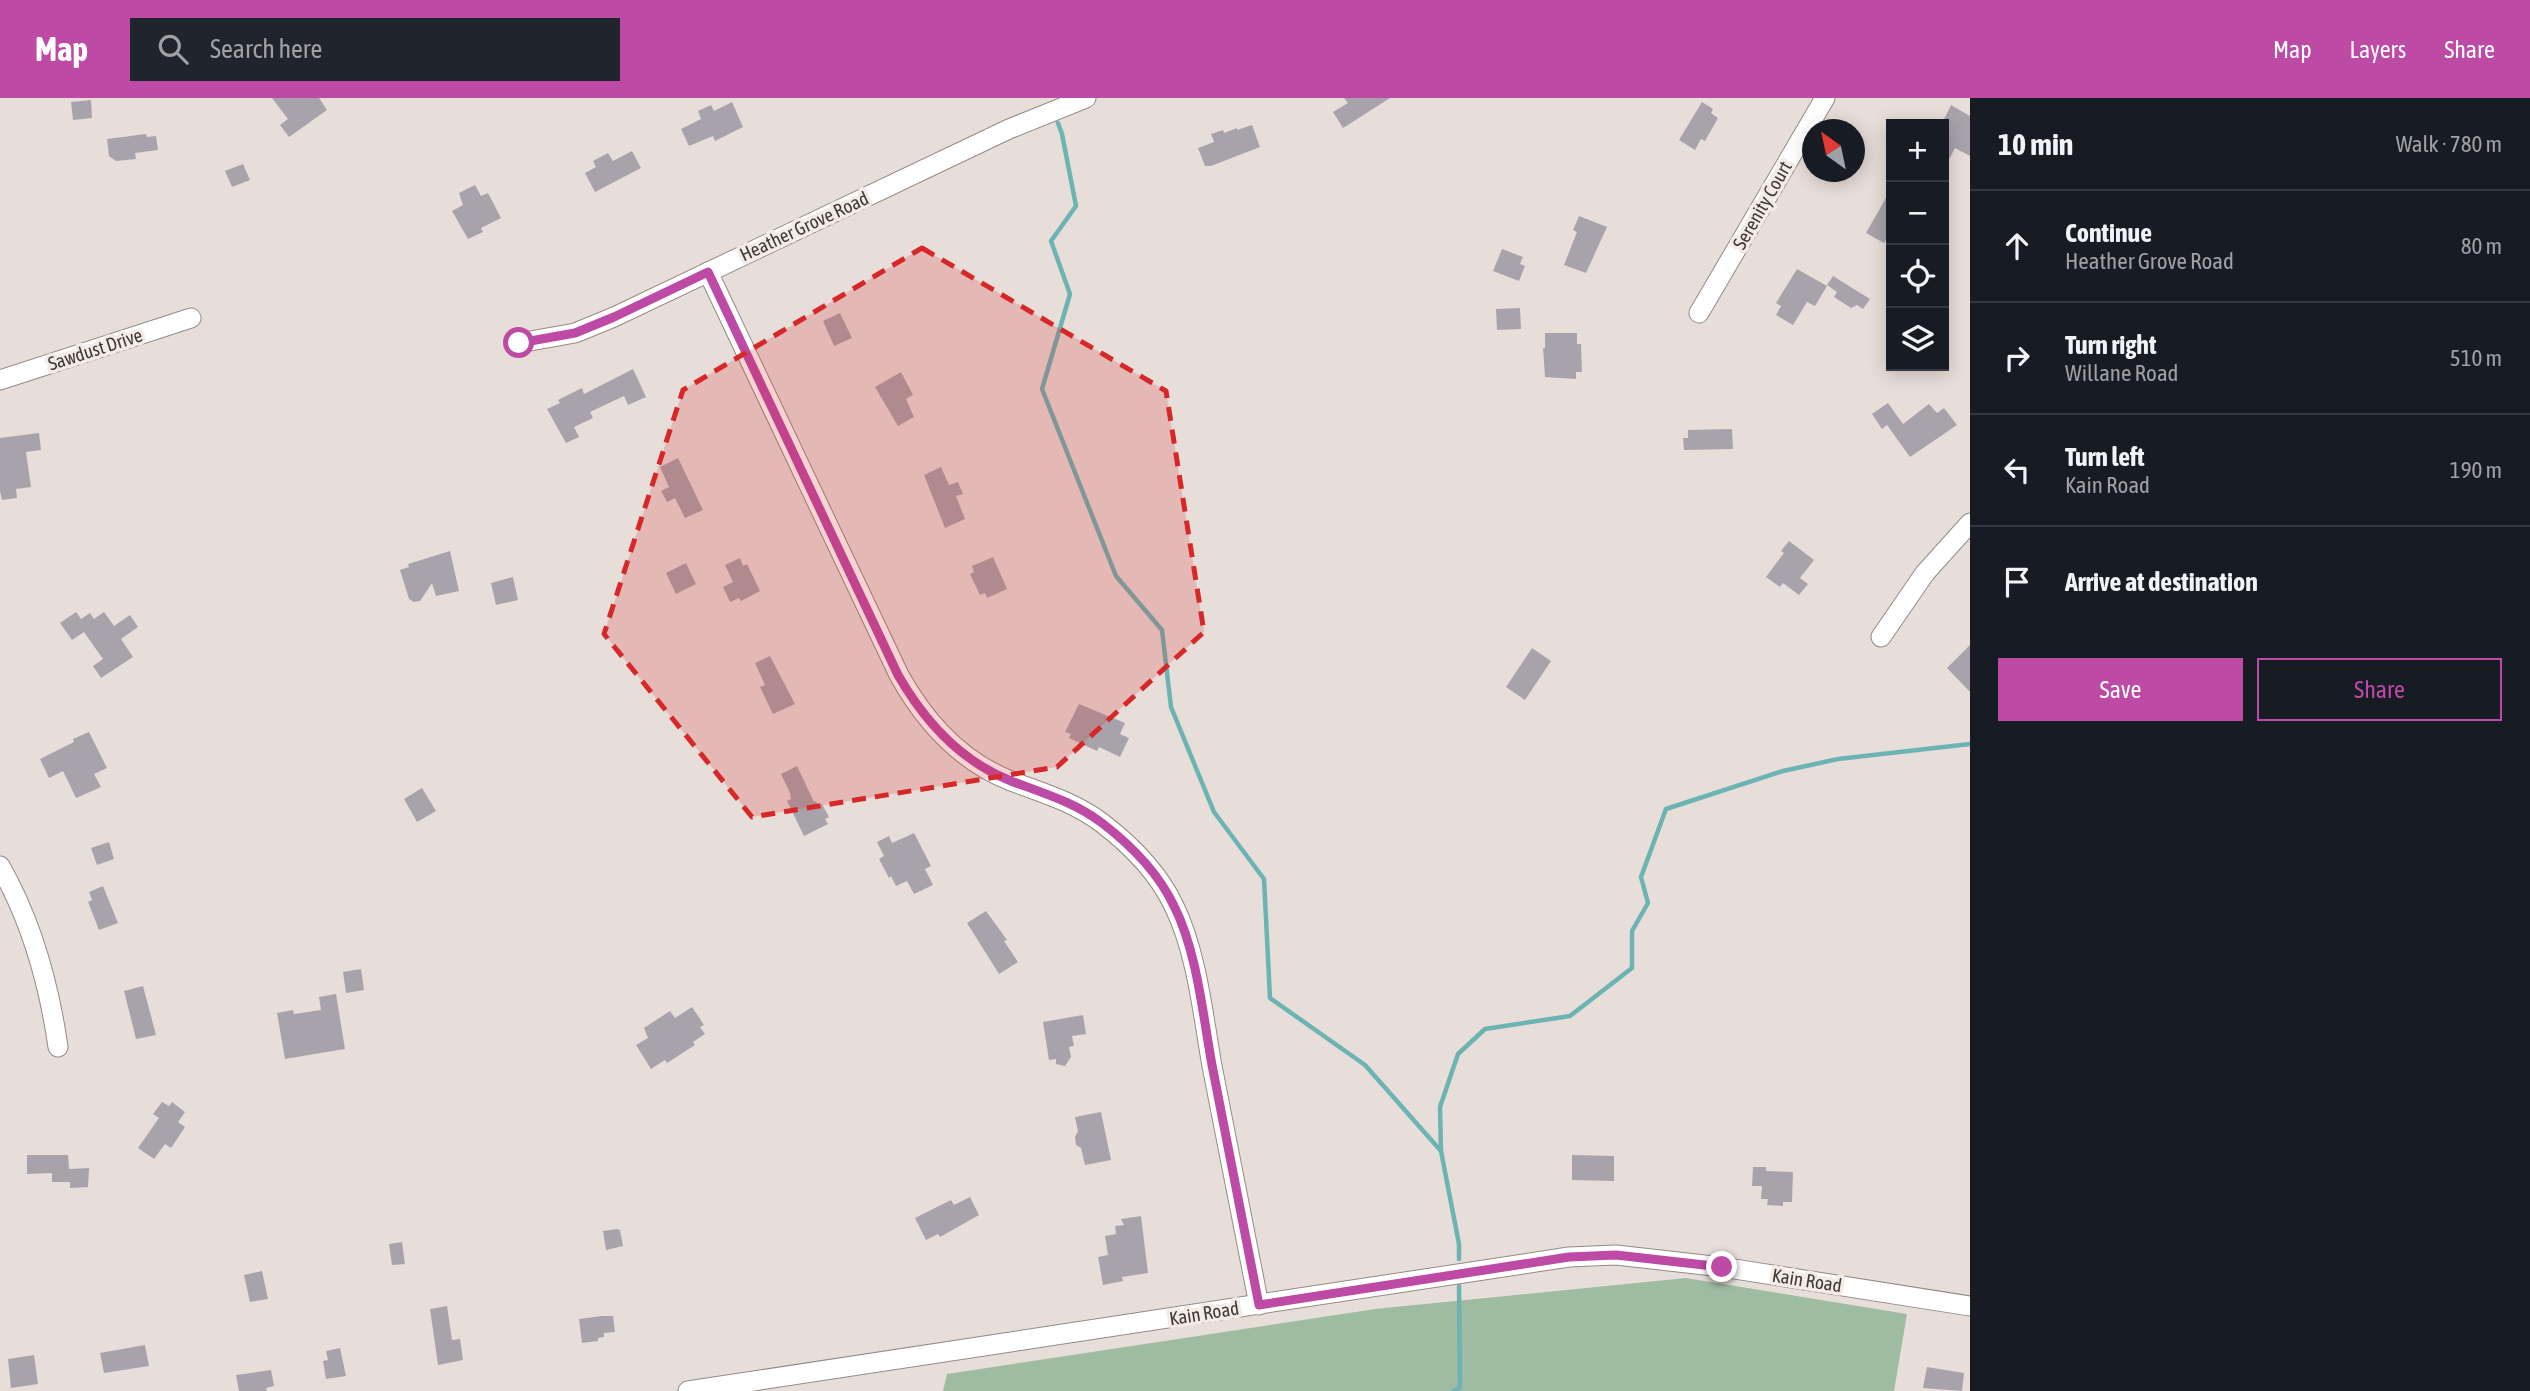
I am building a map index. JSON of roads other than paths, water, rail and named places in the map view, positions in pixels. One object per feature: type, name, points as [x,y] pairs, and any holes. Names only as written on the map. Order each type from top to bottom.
[{"type":"street","name":"Heather Grove Road","points":[[519,343],[575,333],[614,317],[1009,129],[1086,98]]},
{"type":"street","name":"Serenity Court","points":[[1699,313],[1825,98]]},
{"type":"street","points":[[708,272],[898,675],[929,722],[965,756],[994,774],[1073,804],[1101,822],[1142,857],[1174,906],[1187,941],[1201,1002],[1259,1305]]},
{"type":"street","name":"Sawdust Drive","points":[[0,380],[191,318]]},
{"type":"street","points":[[1881,637],[1925,573],[1970,523]]},
{"type":"street","points":[[0,866],[32,938],[45,977],[58,1047]]},
{"type":"street","name":"Kain Road","points":[[688,1391],[1569,1257],[1616,1255],[1722,1267],[1970,1306]]},
{"type":"waterway","points":[[1058,123],[1076,206],[1051,241],[1070,294],[1042,389],[1116,576],[1162,630],[1171,707],[1214,812],[1264,879],[1270,998],[1365,1065],[1441,1151]]},
{"type":"waterway","points":[[1459,1259],[1459,1244],[1441,1151],[1440,1107],[1458,1054],[1485,1029],[1570,1016],[1632,968],[1632,931],[1648,903],[1641,877],[1666,809],[1783,771],[1838,759],[1970,744]]},
{"type":"waterway","points":[[1454,1391],[1460,1388],[1459,1286]]}]
